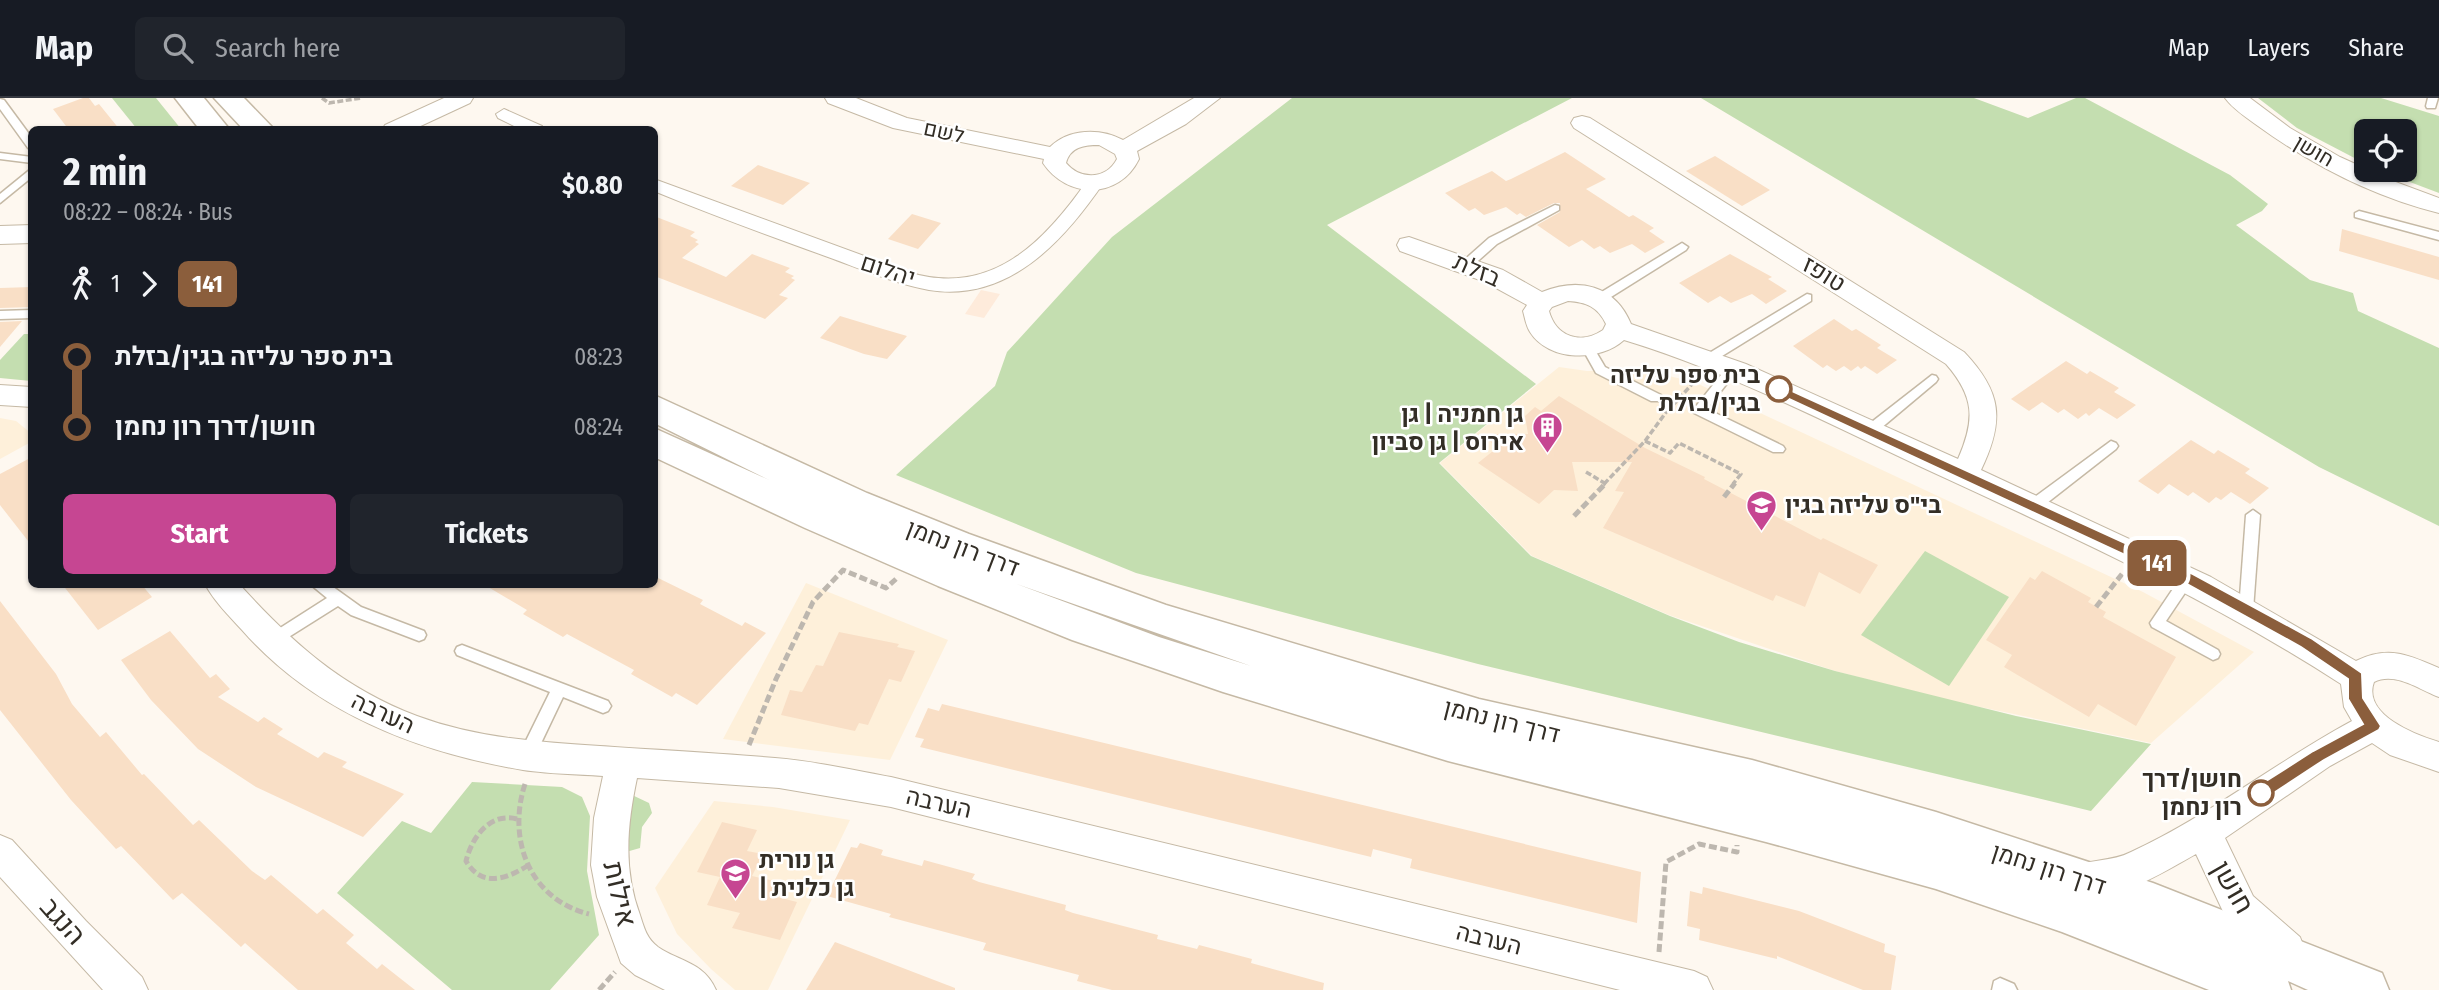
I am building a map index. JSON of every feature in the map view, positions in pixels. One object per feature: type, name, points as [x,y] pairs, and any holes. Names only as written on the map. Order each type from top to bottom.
[{"type":"main road","points":[[189,98],[213,126]]},
{"type":"main road","points":[[228,98],[257,126]]},
{"type":"main road","name":"דרך רון נחמן","points":[[658,409],[802,481],[909,527],[1133,613],[1220,642],[1486,719],[1785,788],[2082,879],[2230,933],[2365,990]]},
{"type":"main road","name":"דרך רון נחמן","points":[[658,443],[889,550],[1194,665],[1476,750],[1783,826],[1939,869],[2101,924],[2267,990]]},
{"type":"street","points":[[402,126],[462,98]]},
{"type":"street","name":"לשם","points":[[836,98],[901,123],[1055,155]]},
{"type":"street","points":[[1123,149],[1178,119],[1209,98]]},
{"type":"street","name":"חושן","points":[[2236,98],[2260,118],[2323,158],[2359,176],[2439,206]]},
{"type":"street","points":[[504,114],[528,126]]},
{"type":"street","name":"טופז","points":[[1582,123],[1955,358],[1970,372],[1984,403],[1981,440],[1965,474]]},
{"type":"street","points":[[1088,138],[1104,139],[1123,149],[1128,159],[1126,166],[1108,179],[1095,182],[1068,178],[1057,170],[1054,163],[1055,155],[1069,143],[1088,138]]},
{"type":"street","name":"יהלום","points":[[658,186],[787,236],[880,268],[930,284],[960,285],[988,280],[1014,268],[1069,216],[1095,182]]},
{"type":"street","points":[[0,235],[28,234]]},
{"type":"street","name":"בזלת","points":[[1409,245],[1494,276],[1541,302]]},
{"type":"street","points":[[0,251],[28,250]]},
{"type":"street","points":[[1565,292],[1583,293],[1599,299],[1617,316],[1618,329],[1607,343],[1588,348],[1559,342],[1545,334],[1536,320],[1536,311],[1541,302],[1552,295],[1565,292]]},
{"type":"street","points":[[1618,329],[1869,431],[2188,578],[2306,643],[2357,677]]},
{"type":"street","points":[[0,396],[28,397]]},
{"type":"street","name":"הערבה","points":[[224,588],[271,641],[317,679],[364,707],[397,722],[526,768],[623,763],[779,773],[891,792],[1694,990]]},
{"type":"street","points":[[2439,683],[2410,670],[2377,666],[2365,670],[2357,677],[2354,687],[2355,699],[2373,726],[2404,747],[2439,757]]},
{"type":"street","name":"חושן","points":[[2082,879],[2121,874],[2205,832],[2318,756],[2373,726]]},
{"type":"street","name":"אילות","points":[[623,763],[611,818],[609,865],[615,897],[634,950],[648,962],[667,968],[697,990]]},
{"type":"street","name":"חושן","points":[[2205,832],[2224,879],[2240,908],[2302,963]]},
{"type":"street","name":"הנגב","points":[[0,851],[73,933],[129,990]]},
{"type":"lane","points":[[0,102],[28,140]]},
{"type":"lane","points":[[0,156],[28,160]]},
{"type":"lane","points":[[0,200],[28,175]]},
{"type":"lane","points":[[1466,265],[1493,241],[1555,208]]},
{"type":"lane","points":[[2359,215],[2439,236]]},
{"type":"lane","points":[[1599,299],[1682,247]]},
{"type":"lane","points":[[1778,449],[1699,410],[1713,366],[1807,298]]},
{"type":"lane","points":[[0,315],[28,314]]},
{"type":"lane","points":[[1588,348],[1601,370],[1656,398]]},
{"type":"lane","points":[[1869,431],[1932,379]]},
{"type":"lane","points":[[2033,506],[2111,446]]},
{"type":"lane","points":[[2246,610],[2253,515]]},
{"type":"lane","points":[[2188,578],[2157,623],[2213,654]]},
{"type":"lane","points":[[322,588],[356,611],[419,635]]},
{"type":"lane","points":[[271,641],[337,599]]},
{"type":"lane","points":[[462,651],[603,706]]},
{"type":"lane","points":[[526,768],[561,688]]},
{"type":"path","points":[[322,98],[329,103],[361,98]]},
{"type":"path","points":[[1574,516],[1645,441],[1694,382],[1713,366]]},
{"type":"path","points":[[1645,441],[1670,453],[1679,443],[1741,474],[1724,497]]},
{"type":"path","points":[[1586,472],[1606,484]]},
{"type":"path","points":[[745,755],[776,679],[813,602],[843,570],[886,588],[900,576]]},
{"type":"path","points":[[2096,607],[2123,573]]},
{"type":"path","points":[[526,768],[517,819],[527,866],[563,905],[581,913],[601,916]]},
{"type":"path","points":[[517,819],[503,817],[481,830],[468,849],[466,861],[477,877],[488,880],[503,879],[527,866]]},
{"type":"path","points":[[1659,957],[1666,862],[1699,844],[1737,852],[1737,834]]},
{"type":"path","points":[[599,990],[623,963]]},
{"type":"shaded area","points":[[981,290],[1000,294],[984,318],[965,314]]},
{"type":"shaded area","name":"בי\"ס עליזה בגין","points":[[1559,367],[1587,371],[1644,370],[1694,382],[2143,592],[2254,652],[2151,743],[1942,699],[1835,671],[1669,615],[1532,556],[1440,463]]},
{"type":"shaded area","points":[[0,418],[16,421],[28,431],[28,444],[0,459]]},
{"type":"shaded area","points":[[806,583],[948,640],[890,760],[723,739]]},
{"type":"shaded area","name":"גן נורית | גן כלנית","points":[[714,801],[773,807],[850,820],[768,990],[735,990],[711,969],[677,934],[655,888]]},
{"type":"green space","points":[[112,98],[156,98],[179,126],[135,126]]},
{"type":"green space","points":[[1292,98],[1572,98],[1327,225],[1536,384],[1439,463],[1531,556],[1670,616],[1739,642],[1835,671],[2016,716],[2151,744],[2091,811],[1478,664],[1136,573],[896,475],[995,386],[1007,352],[1112,237]]},
{"type":"green space","points":[[1701,98],[1974,98],[2028,118],[2076,98],[2085,98],[2230,175],[2268,204],[2262,211],[2236,225],[2310,280],[2353,293],[2358,311],[2439,348],[2439,526],[2319,467]]},
{"type":"green space","points":[[2258,98],[2381,98],[2439,116],[2439,193],[2410,182],[2417,182],[2417,119],[2354,119],[2354,158],[2297,128]]},
{"type":"green space","points":[[24,334],[28,334],[28,381],[0,378],[0,360]]},
{"type":"green space","points":[[1925,551],[2009,597],[1949,686],[1861,635]]},
{"type":"green space","points":[[472,782],[562,787],[582,797],[590,816],[587,871],[599,935],[550,990],[452,990],[337,893],[402,821],[431,833]]},
{"type":"green space","points":[[630,794],[649,803],[652,813],[642,827],[640,848],[619,854]]},
{"type":"building","points":[[89,98],[95,106],[99,104],[117,126],[66,126],[53,109]]},
{"type":"building","points":[[1565,152],[1606,179],[1586,189],[1629,217],[1633,215],[1654,228],[1649,231],[1665,242],[1645,253],[1632,244],[1610,253],[1600,246],[1594,249],[1582,240],[1569,247],[1537,225],[1560,212],[1560,203],[1554,203],[1526,217],[1520,213],[1517,215],[1506,207],[1484,215],[1475,208],[1469,211],[1445,193],[1492,171],[1506,181]]},
{"type":"building","points":[[1715,156],[1770,190],[1742,206],[1686,171]]},
{"type":"building","points":[[758,165],[810,183],[783,205],[731,186]]},
{"type":"building","points":[[912,214],[941,223],[918,249],[888,239]]},
{"type":"building","points":[[658,218],[695,232],[690,236],[698,240],[695,242],[699,244],[682,258],[726,277],[752,254],[790,268],[785,272],[794,276],[791,278],[795,280],[779,295],[788,298],[765,319],[658,277]]},
{"type":"building","points":[[2342,229],[2439,257],[2439,280],[2339,251]]},
{"type":"building","points":[[1730,254],[1772,277],[1768,279],[1787,291],[1766,304],[1752,294],[1731,303],[1720,296],[1708,303],[1679,283]]},
{"type":"building","points":[[28,287],[28,307],[0,308],[0,288]]},
{"type":"building","points":[[840,316],[907,336],[887,359],[864,354],[820,338]]},
{"type":"building","points":[[1834,319],[1881,345],[1877,348],[1897,360],[1877,374],[1865,366],[1861,369],[1858,366],[1851,371],[1844,366],[1836,371],[1827,365],[1823,368],[1793,346]]},
{"type":"building","points":[[22,321],[0,347],[0,322]]},
{"type":"building","points":[[2066,361],[2119,388],[2114,392],[2136,405],[2117,419],[2099,408],[2089,416],[2086,413],[2078,419],[2064,409],[2058,413],[2042,402],[2029,411],[2011,399]]},
{"type":"building","points":[[1559,396],[1645,448],[1821,540],[1823,538],[1878,565],[1860,594],[1819,572],[1805,607],[1776,595],[1773,601],[1603,528],[1624,492],[1615,491],[1632,462],[1572,462],[1578,491],[1554,490],[1539,504],[1478,463],[1498,447],[1479,434],[1528,434],[1525,416],[1535,407],[1541,411]]},
{"type":"building","points":[[2191,440],[2214,454],[2218,450],[2250,469],[2245,473],[2269,488],[2250,504],[2231,492],[2221,500],[2216,497],[2209,503],[2193,492],[2188,496],[2169,484],[2158,494],[2138,481]]},
{"type":"building","points":[[28,459],[28,541],[0,505],[0,474]]},
{"type":"building","points":[[2042,571],[2091,598],[2088,602],[2106,612],[2103,617],[2176,657],[2136,726],[2098,704],[2089,717],[2004,667],[2012,655],[1986,640],[2030,577],[2035,580]]},
{"type":"building","points":[[658,578],[703,600],[700,604],[742,626],[745,622],[766,633],[697,705],[676,693],[672,697],[631,674],[634,670],[567,634],[563,637],[523,614],[527,610],[490,588],[658,588]]},
{"type":"building","points":[[65,588],[144,588],[152,597],[98,630]]},
{"type":"building","points":[[0,601],[56,674],[72,704],[100,737],[106,732],[142,775],[144,774],[193,825],[199,820],[252,871],[265,880],[271,875],[317,914],[323,909],[354,935],[346,943],[377,969],[382,964],[415,990],[298,990],[245,943],[241,947],[182,893],[173,900],[121,846],[116,849],[71,800],[0,710]]},
{"type":"building","points":[[170,631],[210,678],[216,674],[230,689],[218,697],[258,722],[264,717],[283,729],[277,734],[318,758],[324,752],[347,762],[342,767],[404,794],[363,837],[256,787],[198,749],[151,700],[121,660]]},
{"type":"building","points":[[839,632],[899,644],[897,647],[915,651],[901,682],[889,679],[868,725],[859,723],[855,731],[781,715],[790,690],[802,692],[816,665],[823,666]]},
{"type":"building","points":[[942,704],[1641,872],[1637,923],[1410,868],[1412,859],[1373,849],[1371,857],[920,747],[924,739],[915,737],[928,708],[939,711]]},
{"type":"building","points":[[722,822],[757,830],[747,851],[763,854],[752,876],[779,882],[773,896],[797,902],[780,940],[732,928],[740,913],[707,905],[720,877],[697,872]]},
{"type":"building","points":[[860,843],[883,850],[881,855],[922,866],[924,860],[975,874],[972,879],[979,882],[1066,905],[1065,910],[1073,913],[1158,935],[1157,939],[1197,949],[1199,945],[1252,959],[1251,963],[1324,983],[1323,990],[1112,990],[1077,981],[1079,975],[983,950],[986,943],[889,917],[891,914],[827,896],[851,847],[857,848]]},
{"type":"building","points":[[1703,887],[1799,911],[1885,944],[1884,952],[1896,956],[1891,990],[1863,990],[1777,956],[1777,959],[1699,940],[1700,929],[1687,926],[1690,891],[1702,894]]},
{"type":"building","points":[[835,942],[955,988],[955,990],[806,990]]},
{"type":"bus line","name":"141","points":[[1779,389],[2188,578],[2306,643],[2357,677],[2355,699],[2373,726],[2318,756],[2261,793]]},
{"type":"place","name":"בית ספר עליזה בגין/בזלת","points":[[1779,389]]},
{"type":"place","name":"גן חמניה | גן אירוס | גן סביון","points":[[1547,455]]},
{"type":"place","name":"בי\"ס עליזה בגין","points":[[1762,532]]},
{"type":"place","name":"חושן/דרך רון נחמן","points":[[2261,793]]},
{"type":"place","name":"גן נורית | גן כלנית","points":[[736,901]]}]
